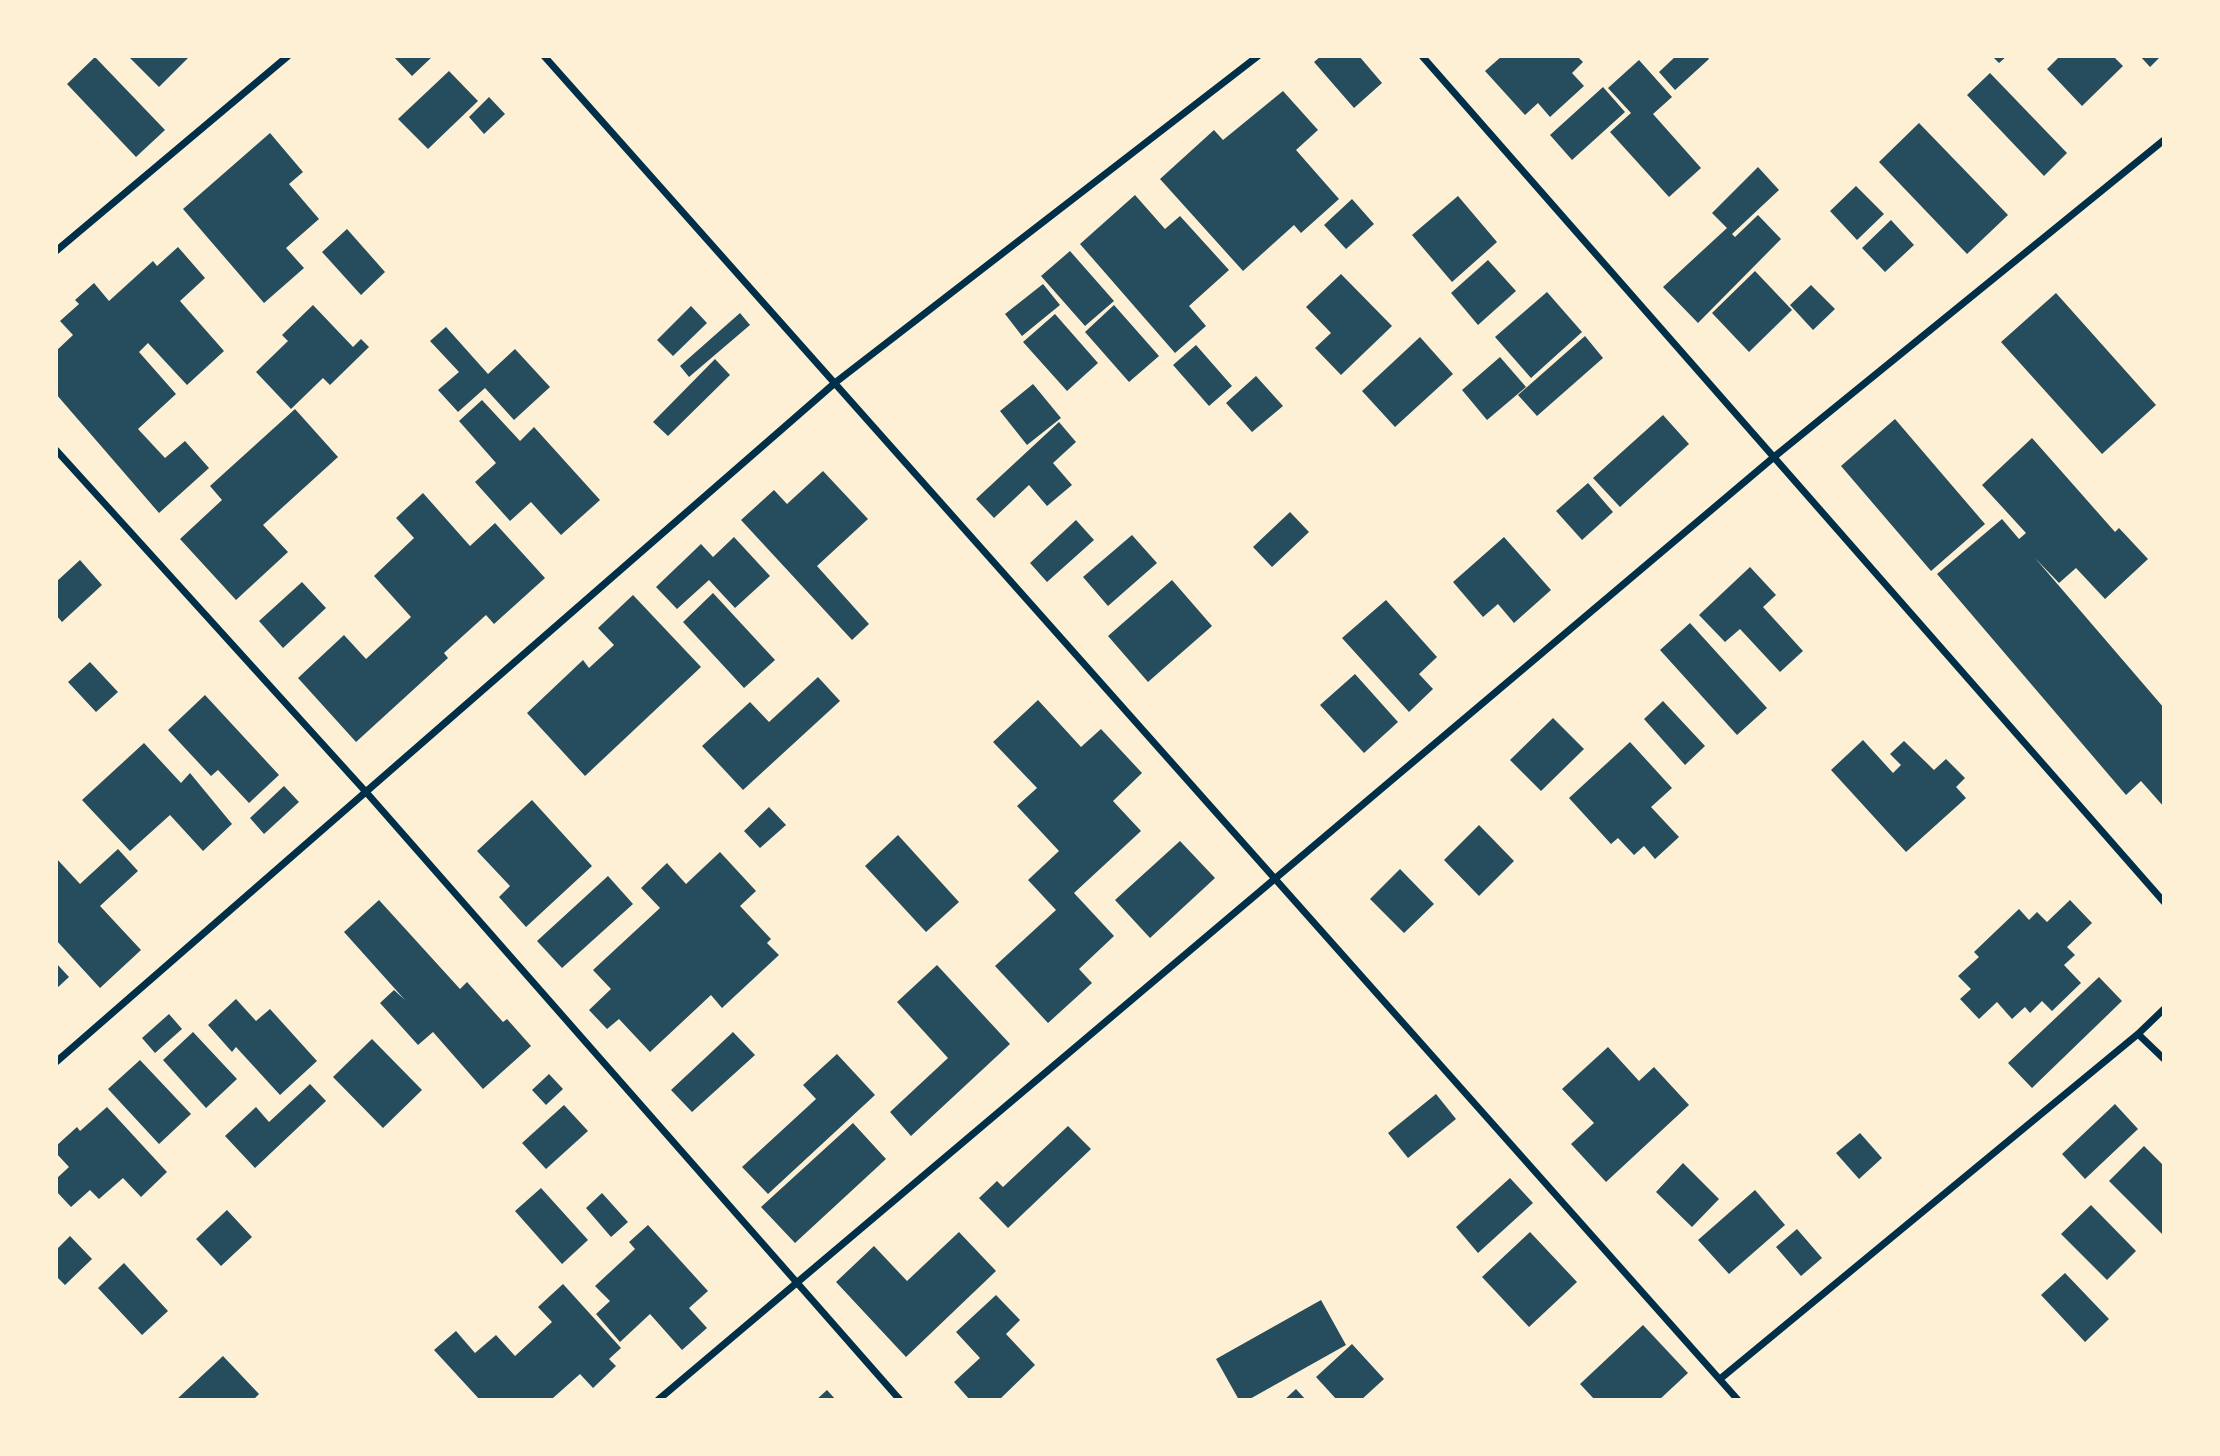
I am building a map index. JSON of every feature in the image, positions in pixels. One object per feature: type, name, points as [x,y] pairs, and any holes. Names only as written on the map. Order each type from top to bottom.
[{"type":"street","points":[[56,251],[288,56]]},
{"type":"street","points":[[544,56],[1738,1400]]},
{"type":"street","points":[[56,1062],[836,382],[1258,56]]},
{"type":"street","points":[[1422,56],[2164,902]]},
{"type":"street","points":[[658,1400],[1774,457],[2164,140]]},
{"type":"street","points":[[56,450],[366,792],[900,1400]]},
{"type":"street","points":[[1720,1379],[2138,1034],[2164,1009]]},
{"type":"street","points":[[2138,1034],[2164,1059]]},
{"type":"building","points":[[128,56],[190,56],[159,87]]},
{"type":"building","points":[[393,56],[433,56],[412,76]]},
{"type":"building","points":[[1321,56],[1359,56],[1382,83],[1354,108],[1314,62]]},
{"type":"building","points":[[1502,56],[1577,56],[1583,62],[1572,73],[1584,86],[1550,117],[1538,103],[1525,115],[1485,71]]},
{"type":"building","points":[[1676,56],[1707,56],[1709,59],[1675,90],[1659,72]]},
{"type":"building","points":[[1992,56],[2007,56],[1999,63]]},
{"type":"building","points":[[2060,56],[2113,56],[2123,66],[2082,106],[2047,69]]},
{"type":"building","points":[[2140,56],[2161,56],[2150,67]]},
{"type":"building","points":[[95,57],[165,130],[136,157],[67,84]]},
{"type":"building","points":[[1639,60],[1672,97],[1653,114],[1701,168],[1669,197],[1610,132],[1631,113],[1608,88]]},
{"type":"building","points":[[449,71],[478,101],[428,149],[398,119]]},
{"type":"building","points":[[1990,73],[2067,153],[2044,176],[1967,95]]},
{"type":"building","points":[[1603,87],[1625,112],[1572,160],[1550,135]]},
{"type":"building","points":[[1283,91],[1318,130],[1296,150],[1339,199],[1301,233],[1294,225],[1243,271],[1160,179],[1214,130],[1223,140]]},
{"type":"building","points":[[489,97],[505,114],[484,134],[469,117]]},
{"type":"building","points":[[1919,123],[2008,215],[1967,254],[1879,162]]},
{"type":"building","points":[[270,133],[303,172],[289,184],[319,219],[286,248],[304,268],[264,303],[183,209]]},
{"type":"building","points":[[1758,167],[1779,190],[1732,234],[1735,237],[1758,215],[1781,239],[1698,323],[1663,287],[1727,228],[1712,213]]},
{"type":"building","points":[[1856,186],[1884,214],[1857,240],[1830,211]]},
{"type":"building","points":[[1135,195],[1165,229],[1180,216],[1229,270],[1189,306],[1206,326],[1175,353],[1080,244]]},
{"type":"building","points":[[1458,196],[1497,242],[1452,282],[1412,235]]},
{"type":"building","points":[[1352,199],[1374,224],[1346,249],[1324,225]]},
{"type":"building","points":[[1891,220],[1914,245],[1885,272],[1862,248]]},
{"type":"building","points":[[347,229],[385,272],[361,295],[322,252]]},
{"type":"building","points":[[178,247],[205,278],[180,301],[224,351],[187,385],[148,343],[139,352],[176,394],[138,429],[165,458],[185,441],[209,468],[159,513],[56,394],[56,351],[73,335],[60,321],[79,304],[75,300],[94,283],[109,301],[153,261],[157,266]]},
{"type":"building","points":[[1070,251],[1114,301],[1085,326],[1041,276]]},
{"type":"building","points":[[1488,260],[1516,291],[1478,325],[1451,293]]},
{"type":"building","points":[[1755,271],[1792,310],[1749,352],[1712,313]]},
{"type":"building","points":[[1341,274],[1392,326],[1341,375],[1315,348],[1331,333],[1306,307]]},
{"type":"building","points":[[1043,284],[1060,305],[1022,336],[1005,314]]},
{"type":"building","points":[[1811,285],[1835,309],[1813,330],[1790,305]]},
{"type":"building","points":[[1547,292],[1582,332],[1531,378],[1495,337]]},
{"type":"building","points":[[2056,293],[2156,405],[2102,454],[2001,342]]},
{"type":"building","points":[[313,305],[353,347],[361,339],[369,347],[330,385],[323,378],[291,409],[256,372],[288,341],[282,335]]},
{"type":"building","points":[[1114,305],[1159,356],[1129,382],[1085,332]]},
{"type":"building","points":[[691,306],[707,323],[673,356],[657,340]]},
{"type":"building","points":[[740,313],[750,325],[689,377],[680,366]]},
{"type":"building","points":[[1055,314],[1098,363],[1067,391],[1023,342]]},
{"type":"building","points":[[446,327],[488,374],[515,349],[550,387],[514,420],[485,388],[458,412],[438,390],[459,372],[430,341]]},
{"type":"building","points":[[1585,336],[1603,358],[1537,416],[1518,395]]},
{"type":"building","points":[[1420,337],[1453,374],[1395,427],[1362,391]]},
{"type":"building","points":[[1196,345],[1232,386],[1209,406],[1173,365]]},
{"type":"building","points":[[1500,357],[1526,387],[1487,420],[1462,390]]},
{"type":"building","points":[[715,359],[730,375],[668,436],[653,422]]},
{"type":"building","points":[[1256,376],[1283,406],[1252,432],[1226,403]]},
{"type":"building","points":[[1033,384],[1061,418],[1027,445],[1000,411]]},
{"type":"building","points":[[482,400],[520,441],[534,427],[600,500],[561,535],[531,502],[510,521],[475,482],[496,463],[459,421]]},
{"type":"building","points":[[295,409],[338,457],[263,525],[288,552],[236,600],[180,539],[222,500],[210,486]]},
{"type":"building","points":[[1663,415],[1689,444],[1620,507],[1593,478]]},
{"type":"building","points":[[1895,419],[1985,524],[1931,571],[1841,466]]},
{"type":"building","points":[[1059,422],[1076,442],[1053,463],[1072,485],[1047,506],[1029,485],[994,518],[976,499]]},
{"type":"building","points":[[2032,438],[2115,532],[2119,528],[2148,559],[2105,599],[2076,568],[2059,583],[2035,558],[2164,708],[2164,807],[2141,781],[2126,795],[1937,574],[2002,519],[2019,539],[2026,533],[1982,485]]},
{"type":"building","points":[[823,471],[868,519],[817,566],[869,624],[852,640],[741,520],[774,490],[787,504]]},
{"type":"building","points":[[1588,483],[1613,512],[1582,540],[1556,511]]},
{"type":"building","points":[[423,493],[470,546],[495,523],[545,578],[494,624],[486,615],[444,653],[448,658],[356,742],[298,678],[344,635],[366,659],[411,617],[374,576],[414,538],[396,518]]},
{"type":"building","points":[[1290,512],[1309,532],[1272,567],[1253,547]]},
{"type":"building","points":[[1076,520],[1094,540],[1047,582],[1030,563]]},
{"type":"building","points":[[1132,535],[1157,563],[1108,606],[1083,577]]},
{"type":"building","points":[[734,537],[770,576],[735,608],[709,580],[677,609],[656,587],[701,544],[713,557]]},
{"type":"building","points":[[1504,537],[1551,590],[1514,623],[1498,604],[1483,617],[1453,582]]},
{"type":"building","points":[[80,560],[102,585],[62,622],[56,615],[56,582]]},
{"type":"building","points":[[1750,567],[1776,595],[1763,607],[1803,651],[1780,672],[1740,629],[1725,642],[1699,615]]},
{"type":"building","points":[[1172,580],[1212,626],[1148,682],[1108,636]]},
{"type":"building","points":[[302,582],[326,608],[283,648],[259,621]]},
{"type":"building","points":[[713,593],[775,660],[744,688],[683,622]]},
{"type":"building","points":[[633,595],[701,667],[585,776],[527,713],[583,660],[589,668],[614,645],[598,628]]},
{"type":"building","points":[[1386,600],[1437,657],[1419,674],[1433,689],[1409,712],[1342,638]]},
{"type":"building","points":[[1690,623],[1767,708],[1737,735],[1660,650]]},
{"type":"building","points":[[90,662],[118,692],[96,712],[68,682]]},
{"type":"building","points":[[1355,674],[1398,722],[1364,753],[1320,705]]},
{"type":"building","points":[[818,677],[840,701],[743,790],[702,746],[750,702],[769,722]]},
{"type":"building","points":[[205,695],[279,775],[249,803],[218,770],[211,776],[168,730]]},
{"type":"building","points":[[1038,700],[1081,747],[1101,729],[1142,773],[1113,801],[1141,831],[1074,893],[1114,936],[1079,969],[1092,983],[1048,1023],[995,966],[1056,910],[1028,880],[1059,851],[1017,806],[1037,788],[993,742]]},
{"type":"building","points":[[1663,701],[1705,746],[1685,765],[1644,719]]},
{"type":"building","points":[[1553,718],[1584,749],[1541,791],[1510,760]]},
{"type":"building","points":[[1863,740],[1893,773],[1901,765],[1890,754],[1904,741],[1934,770],[1946,759],[1965,778],[1956,787],[1966,798],[1906,852],[1831,770]]},
{"type":"building","points":[[1630,742],[1672,788],[1651,807],[1679,837],[1655,859],[1644,846],[1634,855],[1618,838],[1611,844],[1569,798]]},
{"type":"building","points":[[144,743],[181,783],[190,773],[232,824],[203,851],[170,815],[130,851],[82,800]]},
{"type":"building","points":[[284,786],[299,802],[264,834],[250,818]]},
{"type":"building","points":[[532,800],[592,866],[526,927],[499,897],[510,886],[477,851]]},
{"type":"building","points":[[769,807],[786,825],[760,848],[744,831]]},
{"type":"building","points":[[1479,825],[1514,861],[1479,896],[1444,860]]},
{"type":"building","points":[[898,835],[959,902],[926,932],[865,866]]},
{"type":"building","points":[[1180,841],[1215,878],[1150,938],[1115,900]]},
{"type":"building","points":[[118,849],[138,871],[100,906],[141,950],[100,988],[56,940],[56,858],[80,884]]},
{"type":"building","points":[[720,852],[756,891],[740,906],[771,939],[767,943],[779,955],[722,1008],[711,995],[650,1052],[619,1019],[607,1029],[589,1010],[611,989],[593,970],[660,908],[641,888],[667,863],[686,884]]},
{"type":"building","points":[[1400,869],[1434,904],[1404,933],[1370,899]]},
{"type":"building","points":[[608,876],[633,904],[562,968],[537,941]]},
{"type":"building","points":[[379,900],[460,989],[467,982],[503,1022],[507,1019],[531,1046],[483,1089],[433,1032],[418,1045],[380,1003],[394,990],[405,1000],[344,932]]},
{"type":"building","points":[[2070,900],[2092,923],[2067,947],[2075,955],[2064,965],[2081,983],[2052,1011],[2042,1001],[2030,1013],[2025,1007],[2012,1019],[1997,1002],[1979,1019],[1960,999],[1971,989],[1958,976],[1979,957],[1974,952],[2019,909],[2029,920],[2037,912],[2047,922]]},
{"type":"building","points":[[56,963],[69,977],[56,989]]},
{"type":"building","points":[[937,965],[1010,1044],[911,1136],[890,1112],[948,1058],[897,1002]]},
{"type":"building","points":[[2099,977],[2122,1001],[2032,1088],[2008,1063]]},
{"type":"building","points":[[236,999],[256,1021],[270,1009],[317,1061],[280,1095],[236,1047],[232,1052],[208,1025]]},
{"type":"building","points":[[169,1014],[182,1029],[155,1053],[142,1038]]},
{"type":"building","points":[[193,1032],[237,1079],[206,1108],[163,1060]]},
{"type":"building","points":[[733,1032],[755,1055],[692,1112],[671,1090]]},
{"type":"building","points":[[372,1039],[422,1090],[383,1128],[333,1077]]},
{"type":"building","points":[[1608,1047],[1639,1081],[1654,1067],[1689,1105],[1606,1182],[1571,1144],[1594,1123],[1562,1089]]},
{"type":"building","points":[[837,1054],[875,1095],[768,1194],[742,1167],[816,1099],[803,1085]]},
{"type":"building","points":[[140,1060],[191,1114],[159,1144],[108,1089]]},
{"type":"building","points":[[549,1074],[563,1089],[546,1105],[532,1090]]},
{"type":"building","points":[[310,1084],[326,1101],[255,1168],[225,1136],[256,1107],[269,1122]]},
{"type":"building","points":[[1436,1094],[1456,1119],[1408,1158],[1388,1133]]},
{"type":"building","points":[[2115,1104],[2138,1129],[2085,1179],[2062,1154]]},
{"type":"building","points":[[564,1105],[588,1131],[546,1169],[522,1143]]},
{"type":"building","points":[[107,1107],[167,1172],[141,1197],[123,1178],[99,1199],[90,1190],[71,1207],[56,1191],[56,1179],[69,1167],[56,1153],[56,1146],[77,1127],[80,1131]]},
{"type":"building","points":[[853,1123],[886,1159],[795,1243],[761,1207]]},
{"type":"building","points":[[1068,1126],[1091,1149],[1008,1228],[979,1198],[997,1181],[1003,1187]]},
{"type":"building","points":[[1860,1133],[1882,1158],[1859,1179],[1836,1153]]},
{"type":"building","points":[[2144,1146],[2164,1166],[2164,1236],[2109,1181]]},
{"type":"building","points":[[1683,1163],[1719,1199],[1692,1227],[1656,1192]]},
{"type":"building","points":[[1510,1178],[1533,1203],[1478,1253],[1456,1227]]},
{"type":"building","points":[[541,1188],[588,1240],[562,1264],[515,1211]]},
{"type":"building","points":[[1755,1190],[1785,1225],[1729,1274],[1698,1240]]},
{"type":"building","points":[[602,1193],[628,1222],[611,1237],[586,1208]]},
{"type":"building","points":[[2091,1205],[2136,1251],[2107,1280],[2061,1234]]},
{"type":"building","points":[[227,1210],[252,1237],[221,1266],[196,1239]]},
{"type":"building","points":[[648,1225],[708,1291],[689,1308],[707,1328],[682,1350],[650,1314],[620,1342],[596,1314],[610,1301],[595,1286],[635,1249],[629,1242]]},
{"type":"building","points":[[1797,1229],[1822,1258],[1801,1276],[1776,1247]]},
{"type":"building","points":[[959,1232],[996,1271],[906,1357],[836,1282],[874,1246],[907,1281]]},
{"type":"building","points":[[1530,1232],[1577,1282],[1529,1327],[1482,1277]]},
{"type":"building","points":[[70,1236],[92,1259],[65,1285],[56,1276],[56,1250]]},
{"type":"building","points":[[124,1263],[168,1311],[142,1335],[98,1288]]},
{"type":"building","points":[[2065,1273],[2109,1319],[2085,1342],[2041,1295]]},
{"type":"building","points":[[563,1284],[621,1348],[609,1359],[616,1366],[593,1388],[580,1374],[553,1398],[555,1400],[480,1400],[434,1350],[456,1331],[475,1353],[496,1335],[515,1356],[552,1322],[538,1307]]},
{"type":"building","points":[[996,1295],[1020,1320],[1006,1334],[1035,1365],[999,1400],[970,1400],[954,1382],[980,1358],[956,1332]]},
{"type":"building","points":[[1321,1300],[1346,1345],[1248,1400],[1239,1400],[1216,1359]]},
{"type":"building","points":[[1643,1325],[1688,1373],[1659,1400],[1595,1400],[1580,1384]]},
{"type":"building","points":[[1352,1344],[1384,1379],[1361,1400],[1337,1400],[1316,1377]]},
{"type":"building","points":[[223,1356],[259,1394],[253,1400],[176,1400]]},
{"type":"building","points":[[1296,1389],[1306,1400],[1284,1400]]},
{"type":"building","points":[[827,1390],[836,1400],[816,1400]]}]
